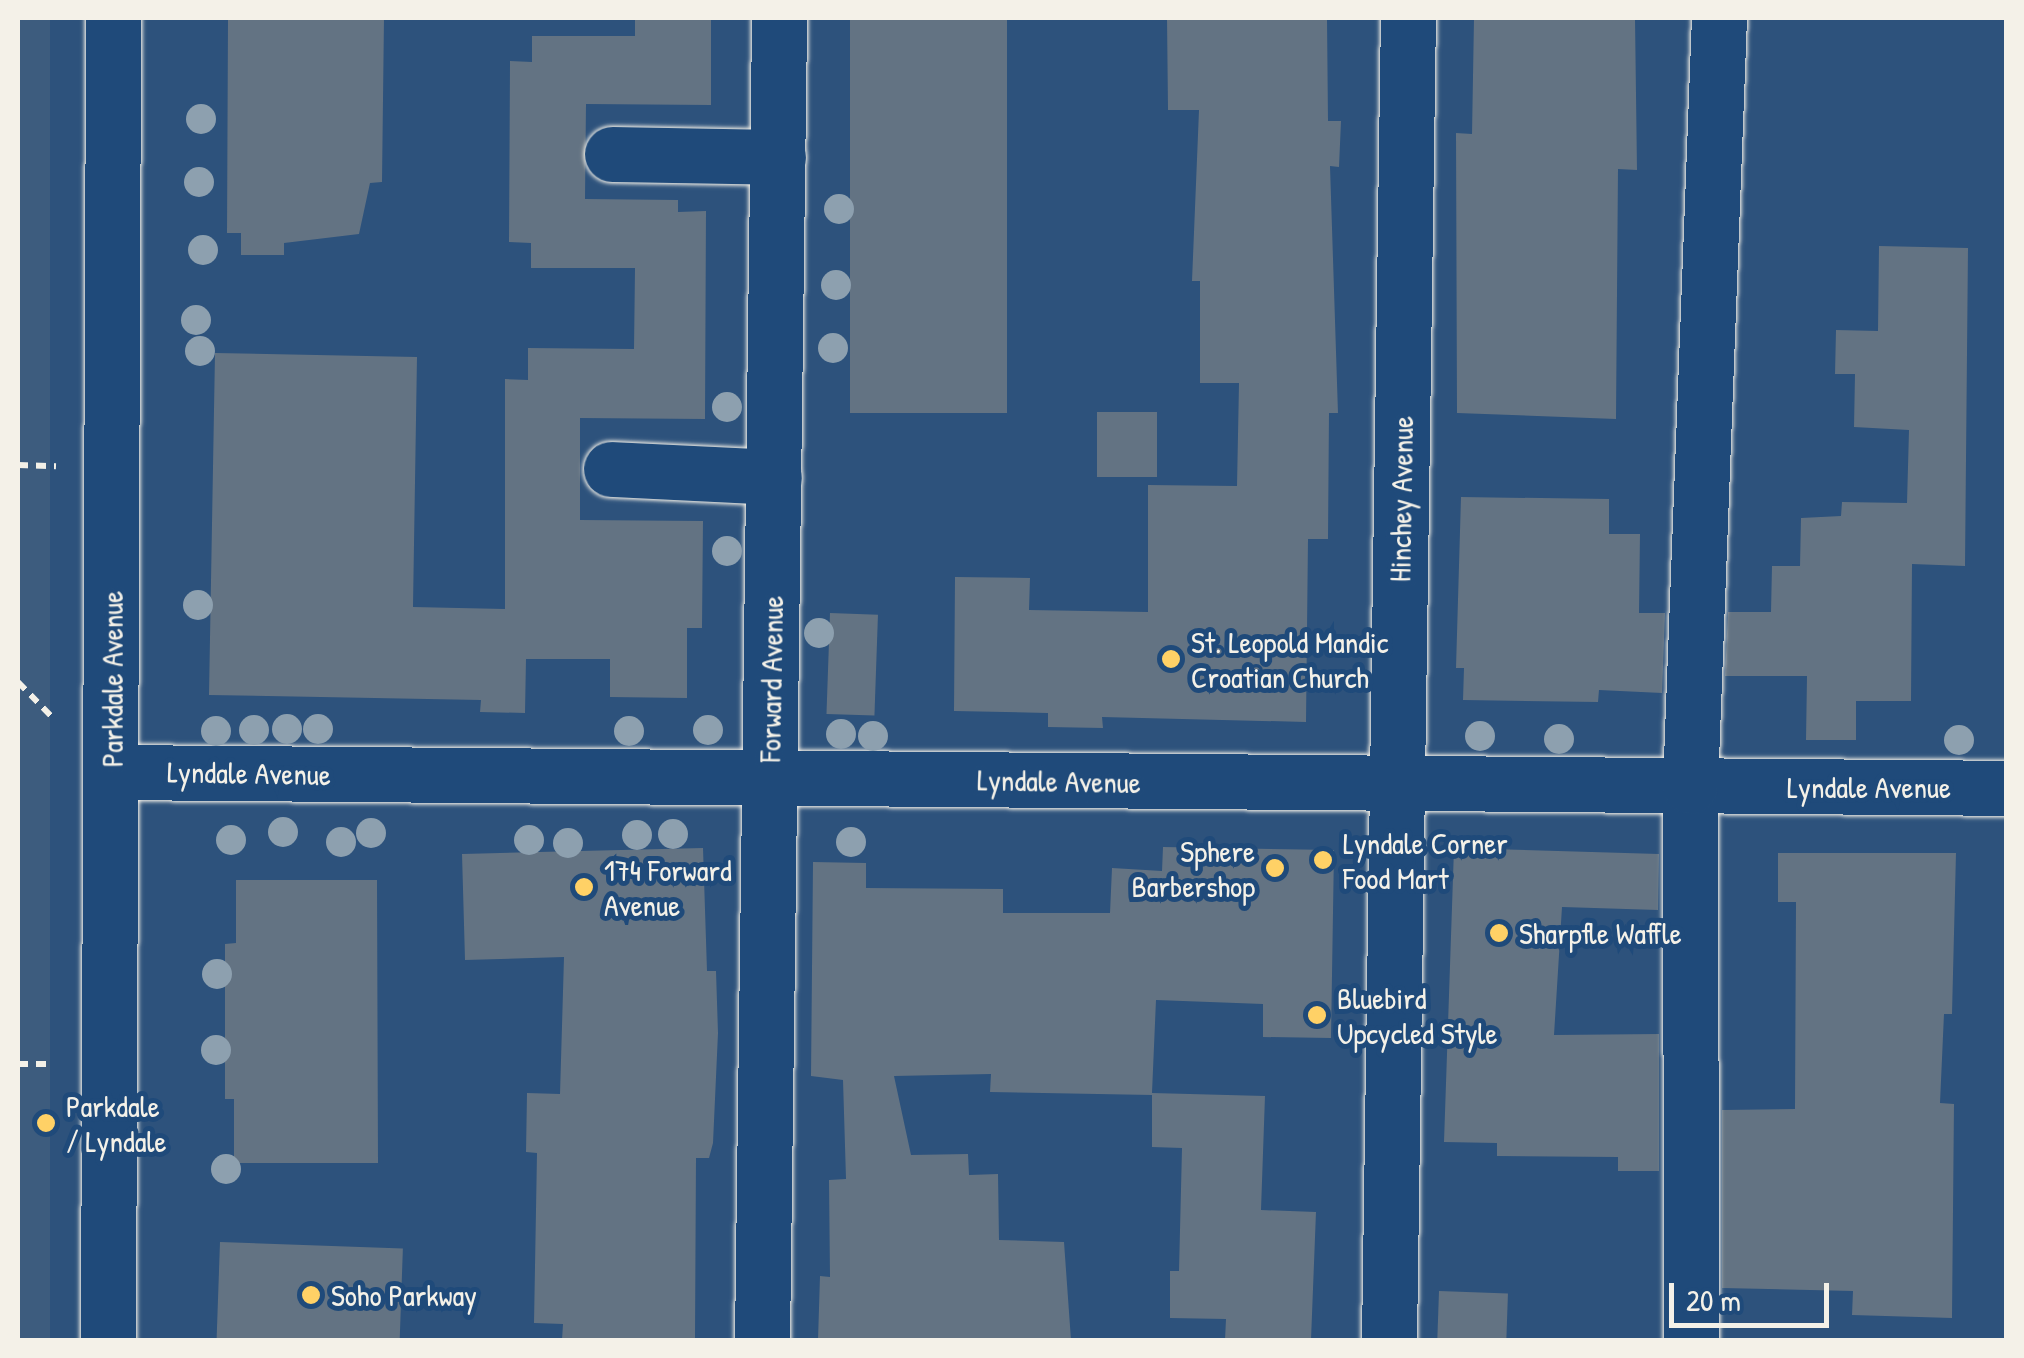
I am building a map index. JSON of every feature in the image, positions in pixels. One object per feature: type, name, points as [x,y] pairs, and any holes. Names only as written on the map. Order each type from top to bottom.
[{"type":"street","name":"Parkdale Avenue","points":[[108,1340],[113,18]]},
{"type":"street","name":"Forward Avenue","points":[[762,1340],[779,18]]},
{"type":"street","name":"Hinchey Avenue","points":[[1388,1340],[1408,18]]},
{"type":"street","points":[[1691,1340],[1690,786],[1719,18]]},
{"type":"street","points":[[612,154],[778,158]]},
{"type":"street","points":[[611,469],[774,477]]},
{"type":"street","name":"Lyndale Avenue","points":[[112,772],[2006,788]]},
{"type":"path","points":[[18,465],[60,466]]},
{"type":"path","points":[[18,682],[58,724]]},
{"type":"shaded area","points":[[18,18],[50,18],[50,1340],[18,1340]]},
{"type":"building","points":[[228,18],[384,18],[382,182],[370,183],[359,234],[284,243],[284,255],[241,255],[241,233],[227,233]]},
{"type":"building","points":[[635,18],[711,18],[711,105],[586,104],[585,199],[678,200],[678,212],[706,211],[705,419],[580,418],[580,520],[703,521],[702,628],[687,628],[687,698],[610,697],[610,659],[526,659],[525,713],[480,712],[481,700],[209,695],[215,353],[417,357],[413,607],[505,609],[505,379],[528,380],[528,348],[634,349],[635,268],[531,268],[531,243],[509,242],[510,61],[532,62],[532,36],[635,36]]},
{"type":"building","points":[[850,18],[1007,18],[1007,413],[850,413]]},
{"type":"building","points":[[1167,18],[1327,18],[1328,121],[1341,121],[1339,167],[1330,166],[1338,413],[1329,413],[1328,539],[1308,539],[1306,722],[1102,717],[1103,728],[1048,727],[1048,713],[954,711],[955,577],[1030,578],[1029,610],[1148,612],[1148,485],[1237,486],[1239,383],[1200,383],[1200,281],[1192,281],[1199,110],[1168,110]]},
{"type":"building","points":[[1474,18],[1635,18],[1637,170],[1618,169],[1616,419],[1457,413],[1456,133],[1472,134]]},
{"type":"building","points":[[1879,246],[1968,248],[1965,566],[1912,564],[1911,701],[1856,701],[1856,740],[1806,740],[1807,676],[1725,676],[1728,612],[1771,612],[1772,566],[1800,566],[1801,518],[1841,516],[1842,502],[1907,503],[1909,430],[1854,427],[1855,374],[1835,374],[1836,330],[1878,331]]},
{"type":"building","points":[[1097,412],[1157,412],[1157,477],[1097,477]]},
{"type":"building","points":[[1461,497],[1609,499],[1609,534],[1640,534],[1639,613],[1665,613],[1662,693],[1599,690],[1598,702],[1463,700],[1464,668],[1456,668]]},
{"type":"building","points":[[830,613],[878,615],[874,716],[826,714]]},
{"type":"building","points":[[1163,847],[1334,850],[1331,1038],[1263,1037],[1263,1004],[1156,1000],[1152,1093],[1265,1096],[1261,1210],[1316,1212],[1311,1340],[1225,1340],[1226,1319],[1170,1318],[1170,1271],[1179,1271],[1182,1148],[1152,1147],[1152,1095],[990,1092],[991,1074],[894,1076],[911,1155],[968,1154],[969,1175],[998,1174],[999,1240],[1064,1242],[1071,1340],[818,1340],[820,1276],[830,1277],[829,1180],[846,1179],[843,1080],[811,1076],[813,862],[866,863],[866,888],[1003,889],[1003,913],[1110,913],[1112,868],[1162,871]]},
{"type":"building","points":[[703,848],[707,971],[716,971],[718,1033],[713,1143],[709,1158],[696,1158],[695,1340],[562,1340],[563,1324],[534,1323],[537,1153],[526,1152],[527,1093],[560,1094],[564,957],[465,960],[462,854]]},
{"type":"building","points":[[1454,848],[1659,854],[1658,910],[1562,907],[1554,1035],[1659,1034],[1659,1171],[1618,1171],[1618,1157],[1497,1156],[1497,1143],[1444,1142]]},
{"type":"building","points":[[1778,853],[1956,853],[1952,1014],[1944,1014],[1940,1103],[1954,1104],[1952,1318],[1852,1315],[1853,1291],[1722,1288],[1722,1110],[1795,1109],[1796,902],[1778,902]]},
{"type":"building","points":[[236,880],[377,880],[378,1163],[234,1163],[234,1099],[225,1099],[225,944],[236,943]]},
{"type":"building","name":"Soho Parkway","points":[[220,1242],[403,1248],[400,1340],[217,1340]]},
{"type":"building","points":[[1439,1291],[1508,1293],[1506,1340],[1437,1339]]},
{"type":"place","name":"St. Leopold Mandic Croatian Church","points":[[1171,659]]},
{"type":"place","name":"Lyndale Corner Food Mart","points":[[1323,860]]},
{"type":"place","name":"Sphere Barbershop","points":[[1275,868]]},
{"type":"place","name":"174 Forward Avenue","points":[[584,887]]},
{"type":"place","name":"Sharpfle Waffle","points":[[1499,933]]},
{"type":"place","name":"Bluebird Upcycled Style","points":[[1317,1015]]},
{"type":"place","name":"Parkdale / Lyndale","points":[[46,1123]]},
{"type":"place","name":"Soho Parkway","points":[[311,1295]]}]
